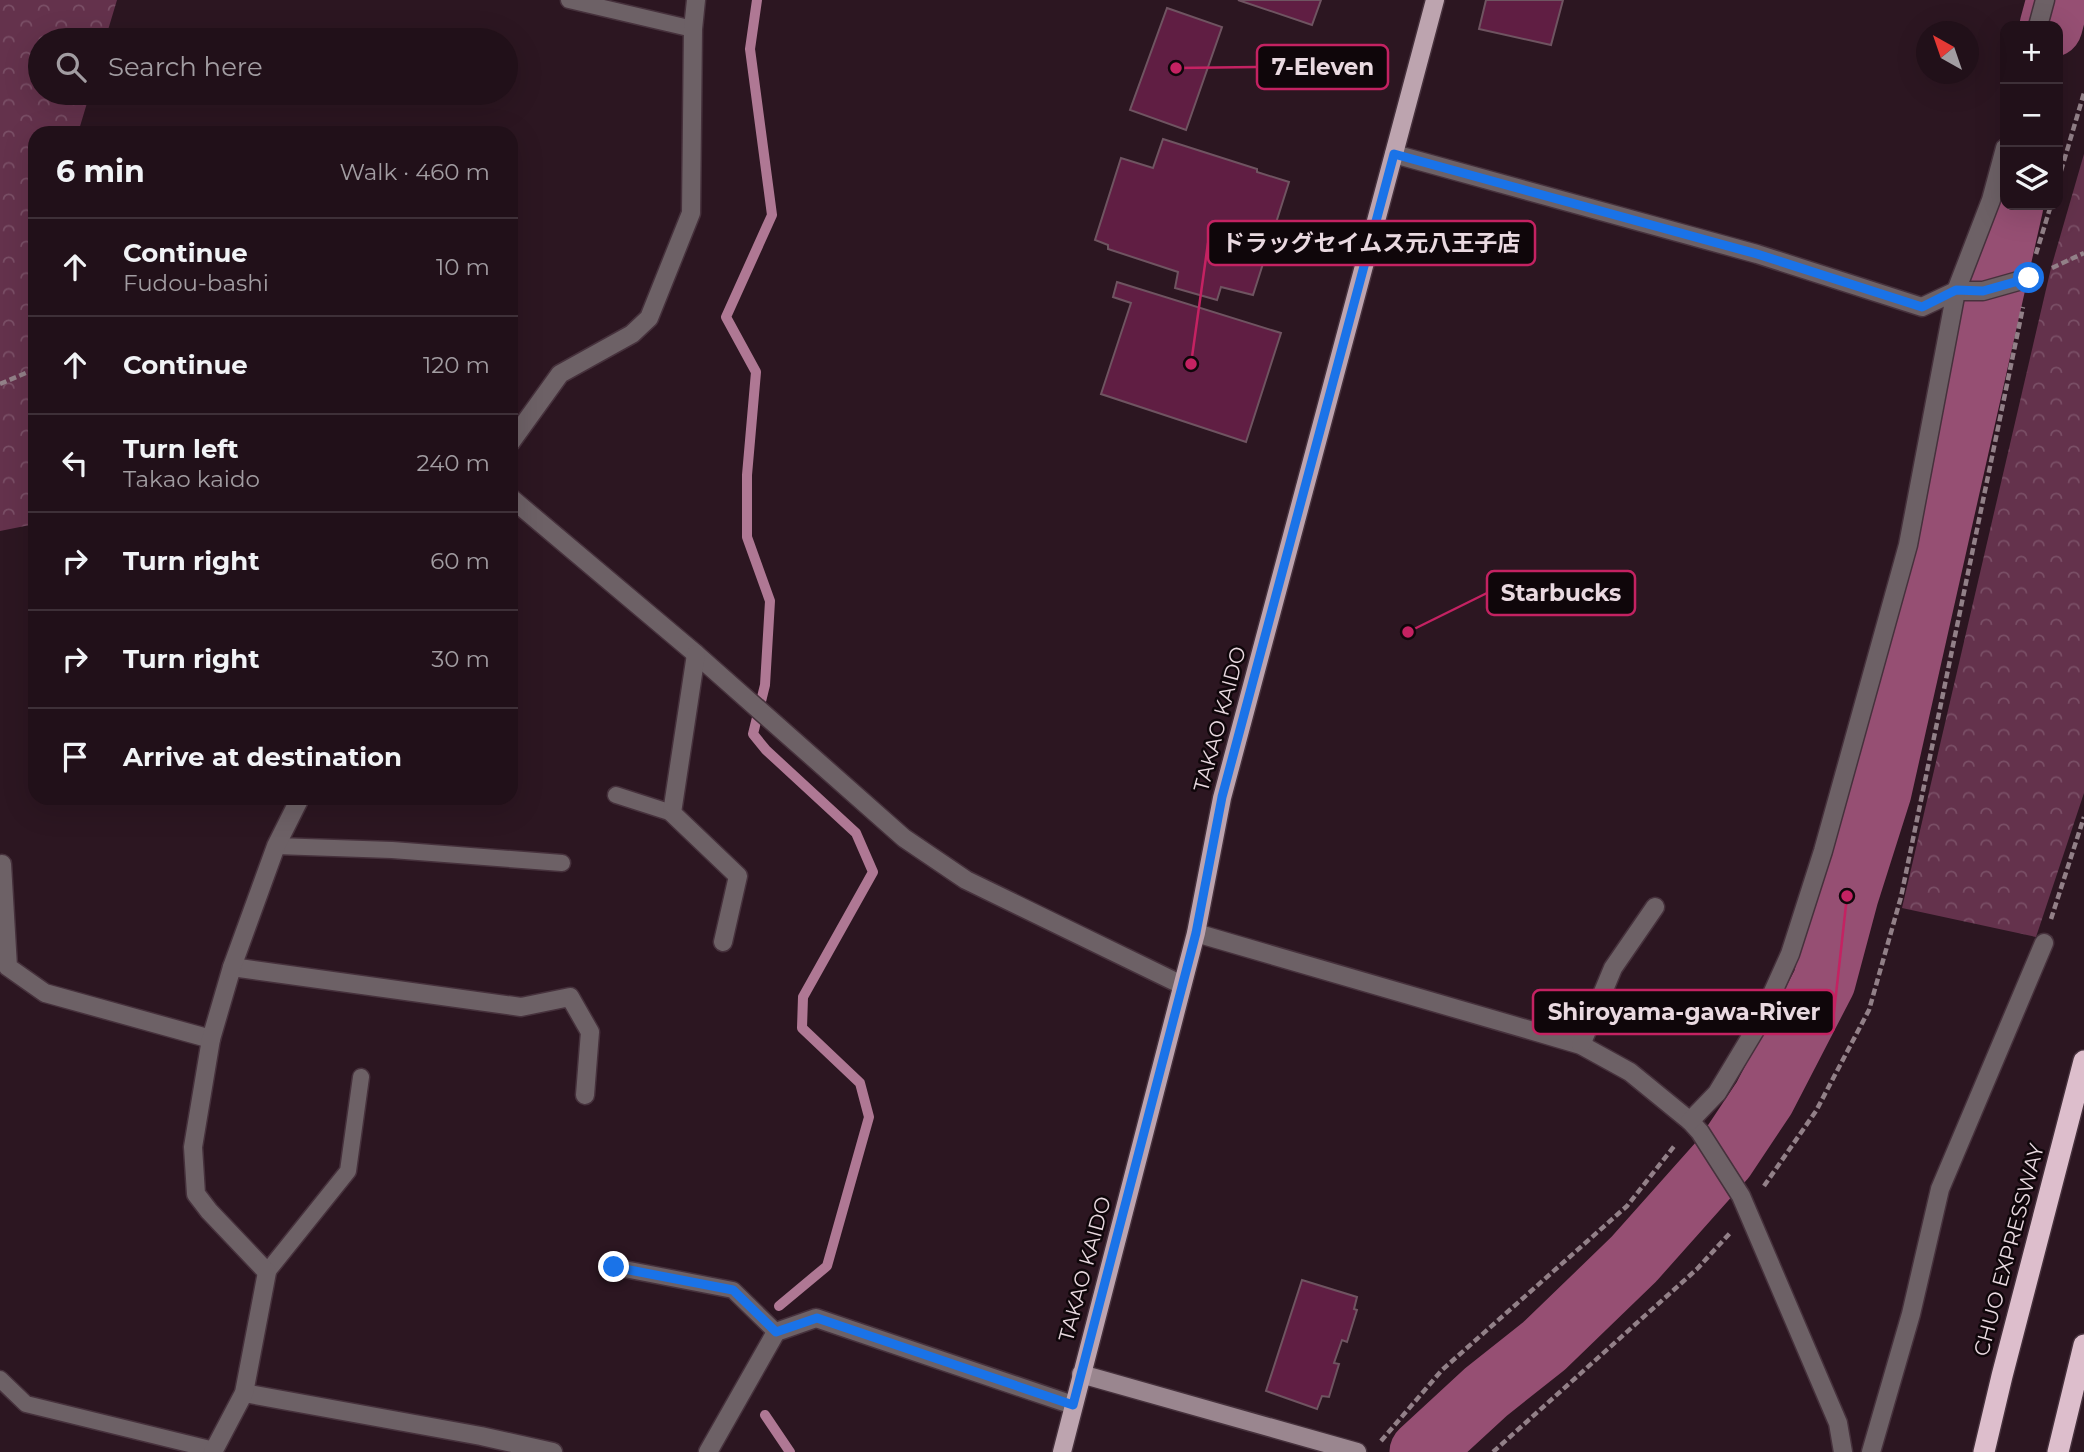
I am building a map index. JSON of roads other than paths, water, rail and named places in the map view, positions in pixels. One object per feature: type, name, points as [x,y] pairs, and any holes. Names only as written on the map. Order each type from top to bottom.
[{"type":"highway","name":"CHUO EXPRESSWAY","points":[[1984,1452],[2084,1061]]},
{"type":"highway","points":[[2058,1452],[2084,1345]]},
{"type":"main road","name":"TAKAO KAIDO","points":[[1062,1452],[1196,933],[1222,797],[1435,0]]},
{"type":"street","points":[[518,432],[560,374],[632,334],[649,318],[691,213],[693,29],[696,0]]},
{"type":"street","points":[[2039,21],[2045,0]]},
{"type":"street","points":[[1394,154],[1757,254],[1922,307],[1956,290],[1983,291],[2024,279]]},
{"type":"street","points":[[1695,1127],[1758,1025],[1795,941],[1823,851],[1908,545],[1956,290],[1991,200],[2000,167]]},
{"type":"street","points":[[518,504],[696,654],[904,838],[966,880],[1182,985]]},
{"type":"street","points":[[696,654],[672,813],[738,876],[723,942]]},
{"type":"street","points":[[214,1451],[244,1394],[267,1272],[209,1211],[197,1194],[193,1147],[211,1039],[232,967],[276,846],[296,805]]},
{"type":"street","points":[[2,864],[8,967],[45,993],[211,1039]]},
{"type":"street","points":[[1581,1045],[1613,968],[1655,907]]},
{"type":"street","points":[[1196,933],[1581,1045],[1630,1072],[1695,1127],[1741,1196],[1838,1423],[1843,1452]]},
{"type":"street","points":[[1871,1452],[1911,1314],[1940,1189],[2044,943]]},
{"type":"street","points":[[232,967],[521,1007],[570,997],[590,1032],[586,1095]]},
{"type":"street","points":[[708,1452],[776,1332],[817,1318],[1073,1405]]},
{"type":"street","points":[[1081,1374],[1357,1452]]},
{"type":"street","points":[[244,1394],[481,1436],[553,1452]]},
{"type":"lane","points":[[569,0],[693,29]]},
{"type":"lane","points":[[616,795],[672,813]]},
{"type":"lane","points":[[276,846],[392,850],[562,863]]},
{"type":"lane","points":[[267,1272],[348,1171],[361,1077]]},
{"type":"lane","points":[[614,1267],[733,1290],[776,1332]]},
{"type":"lane","points":[[0,1379],[26,1404],[214,1451]]},
{"type":"waterway","points":[[757,0],[750,49],[772,215],[726,317],[756,372],[747,475],[747,537],[770,601],[765,685],[753,734],[766,750],[856,833],[873,872],[803,997],[802,1028],[860,1083],[869,1117],[827,1266],[779,1306]]},
{"type":"waterway","points":[[2052,21],[2058,0]]},
{"type":"waterway","points":[[1421,1452],[1486,1392],[1544,1346],[1634,1259],[1724,1158],[1764,1098],[1824,982],[1847,896],[1880,792],[2011,210]]},
{"type":"waterway","points":[[765,1415],[790,1452]]},
{"type":"place","name":"7-Eleven","points":[[1176,68]]},
{"type":"place","name":"ドラッグセイムス元八王子店","points":[[1191,364]]},
{"type":"place","name":"Starbucks","points":[[1408,632]]},
{"type":"place","name":"Shiroyama-gawa-River","points":[[1847,896]]}]
